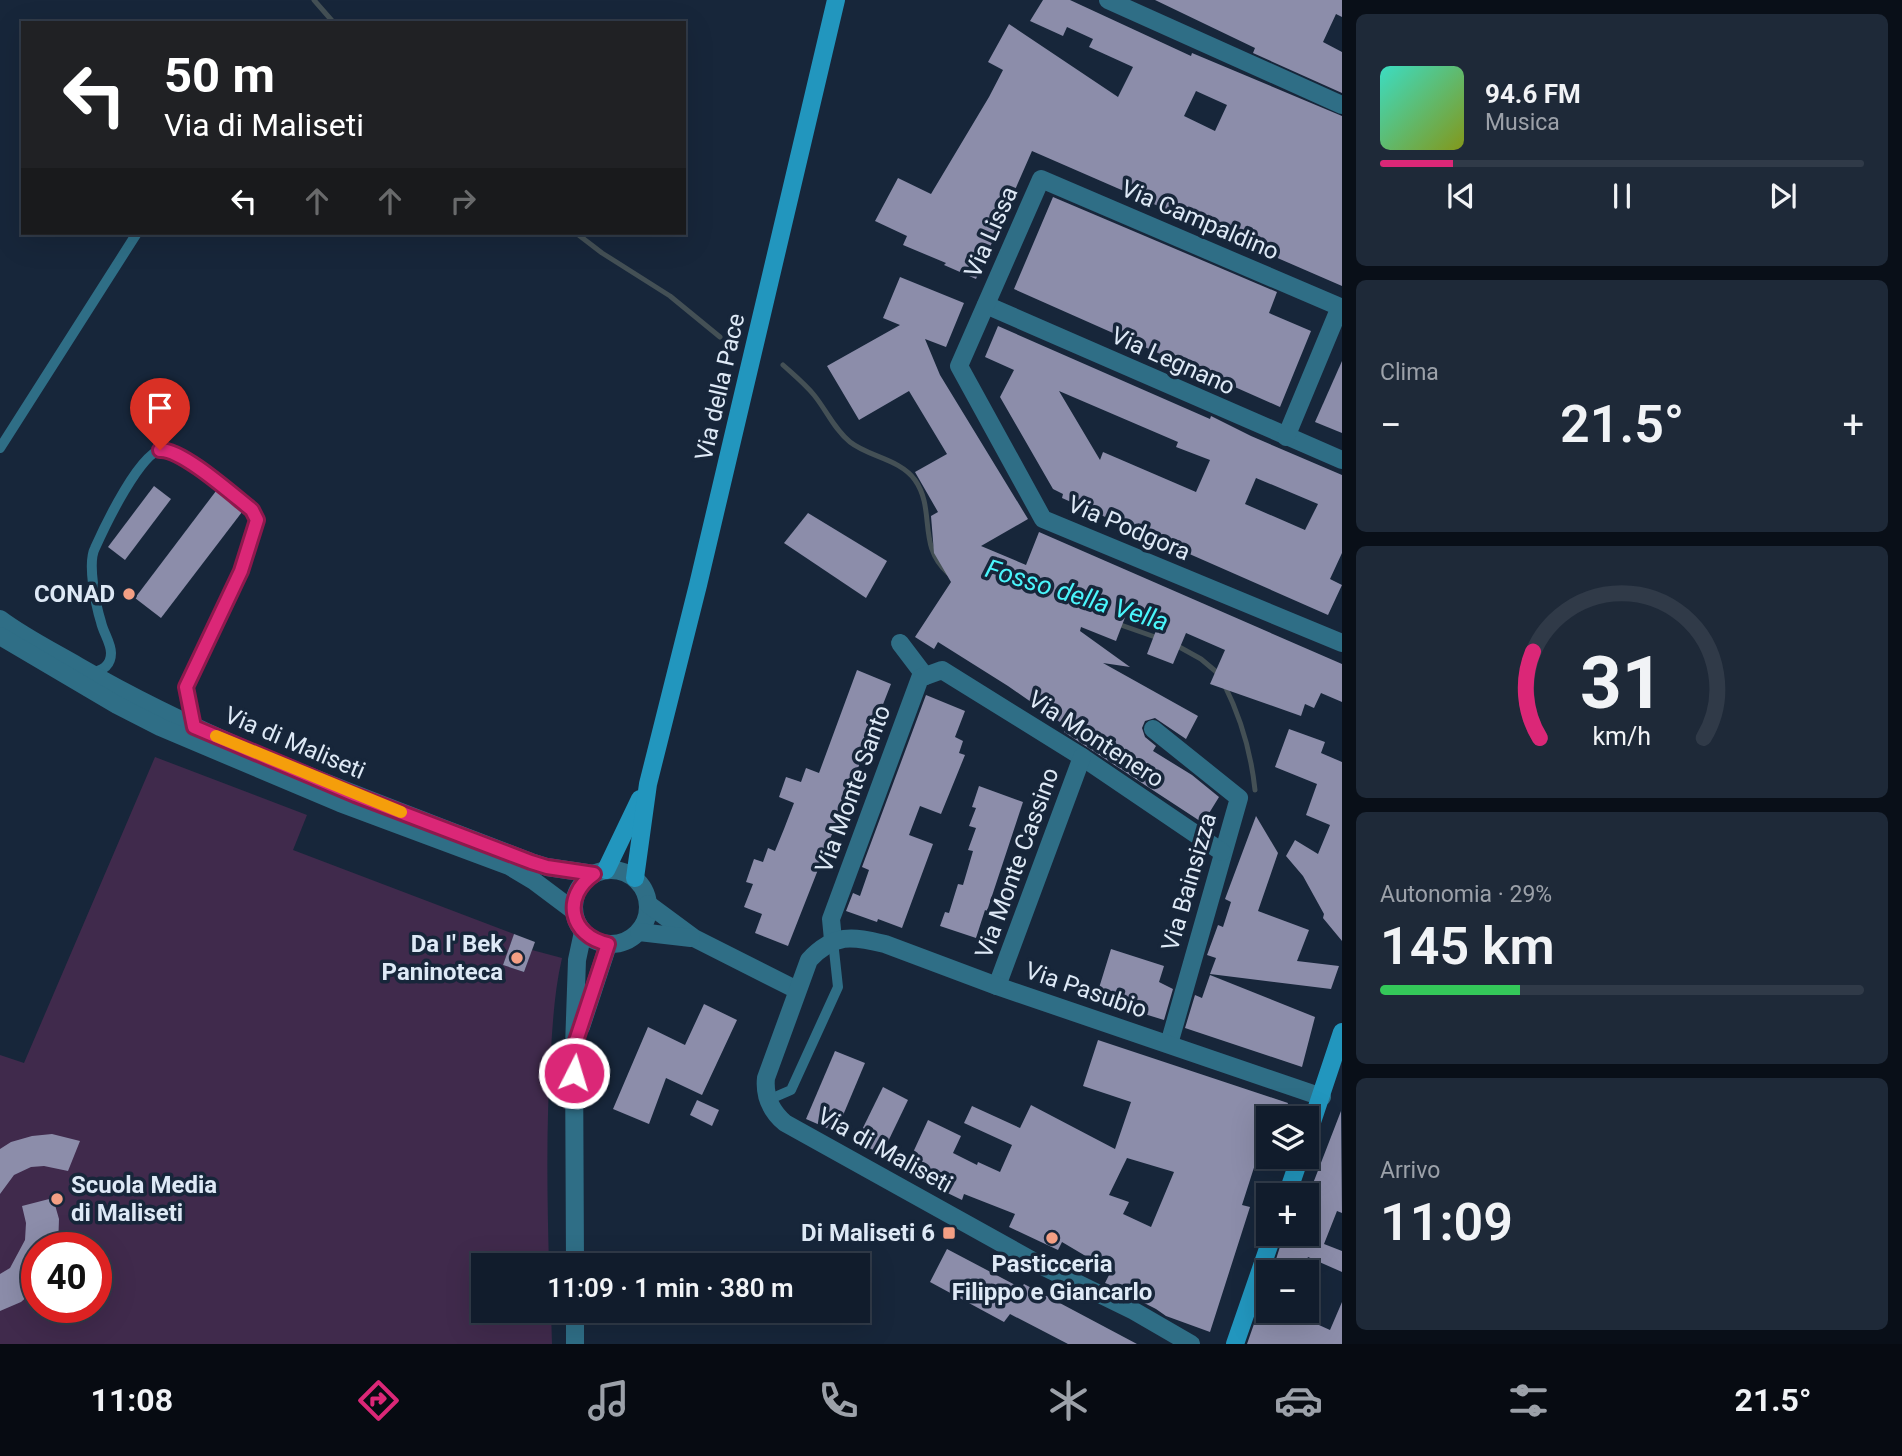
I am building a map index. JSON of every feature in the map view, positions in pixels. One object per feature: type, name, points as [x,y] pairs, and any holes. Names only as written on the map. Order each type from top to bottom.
[{"type":"main road","name":"Via della Pace","points":[[648,784],[698,585],[836,0]]},
{"type":"main road","points":[[600,872],[648,784]]},
{"type":"main road","points":[[635,878],[648,784]]},
{"type":"main road","points":[[1319,1106],[1342,1031]]},
{"type":"main road","points":[[1235,1344],[1269,1246]]},
{"type":"street","points":[[1108,0],[1342,105]]},
{"type":"street","name":"Via Lissa","points":[[986,305],[1041,179]]},
{"type":"street","name":"Via Campaldino","points":[[1041,179],[1340,307]]},
{"type":"street","name":"Via Legnano","points":[[986,305],[1342,460]]},
{"type":"street","name":"Via Podgora","points":[[986,305],[959,366],[1043,519],[1342,643]]},
{"type":"street","points":[[1286,437],[1340,307]]},
{"type":"street","name":"Via di Maliseti","points":[[0,619],[125,693],[194,727],[355,795],[547,867],[600,872]]},
{"type":"street","name":"Via di Maliseti","points":[[0,636],[117,705],[160,727],[340,803],[509,866],[544,887],[574,911]]},
{"type":"street","points":[[900,643],[934,673]]},
{"type":"street","name":"Via Montenero","points":[[934,673],[1082,757],[1222,852]]},
{"type":"street","name":"Via Monte Santo","points":[[833,940],[831,919],[920,678],[934,673]]},
{"type":"street","name":"Via Bainsizza","points":[[1153,729],[1238,798],[1169,1044]]},
{"type":"street","name":"Via Monte Cassino","points":[[997,986],[1082,757]]},
{"type":"street","points":[[600,872],[626,873],[635,878],[646,894],[648,904],[645,923],[639,932],[630,939],[608,944],[583,932],[577,922],[574,900],[584,880],[600,872]]},
{"type":"street","points":[[648,904],[694,938],[797,990]]},
{"type":"street","points":[[575,1253],[574,1047],[577,960],[583,932]]},
{"type":"street","points":[[639,932],[694,938]]},
{"type":"street","points":[[768,1100],[766,1078],[809,960],[820,948],[833,940]]},
{"type":"street","name":"Via Pasubio","points":[[833,940],[867,940],[885,944],[997,986],[1322,1097]]},
{"type":"street","points":[[574,1047],[608,944]]},
{"type":"street","name":"Via di Maliseti","points":[[768,1100],[774,1114],[785,1124],[1044,1267],[1133,1311],[1191,1344]]},
{"type":"street","points":[[575,1323],[575,1344]]},
{"type":"lane","points":[[0,447],[136,235]]},
{"type":"lane","points":[[90,673],[102,671],[108,665],[111,652],[100,621],[92,553],[118,499],[150,456],[168,449],[227,490],[252,510],[257,520],[241,571],[186,687],[194,727]]},
{"type":"lane","points":[[768,1100],[791,1090],[838,987],[833,940]]},
{"type":"shaded area","points":[[155,757],[307,815],[293,850],[514,934],[503,965],[524,972],[532,950],[562,958],[549,1076],[549,1253],[471,1253],[471,1323],[551,1323],[552,1344],[0,1344],[0,1055],[24,1063]]},
{"type":"building","points":[[1043,0],[1070,0],[1191,56],[1192,53],[1342,116],[1342,286],[1032,151],[976,279],[903,245],[907,236],[875,221],[898,178],[931,194],[1003,70],[988,62],[1009,24],[1118,97],[1133,67],[1089,47],[1093,39],[1067,27],[1063,36],[1030,21]],"holes":[[[1196,91],[1227,105],[1215,131],[1184,116]]]},
{"type":"building","points":[[1155,0],[1342,0],[1342,17],[1336,14],[1323,42],[1342,52],[1342,93],[1253,53],[1255,48]]},
{"type":"building","points":[[1053,197],[1277,292],[1269,313],[1311,331],[1280,407],[1014,289]]},
{"type":"building","points":[[900,277],[964,303],[946,347],[925,339],[940,375],[1028,519],[981,546],[1026,565],[1039,532],[1342,664],[1342,702],[1321,693],[1314,708],[1305,704],[1301,716],[1210,684],[1225,650],[1186,633],[1173,664],[1147,654],[1160,620],[1129,607],[1116,641],[1081,627],[1080,631],[1130,667],[1103,663],[1198,716],[1186,739],[1155,718],[1145,721],[1142,728],[1145,737],[1156,746],[1153,751],[1192,775],[1219,797],[1203,823],[1064,732],[1067,727],[1008,686],[938,642],[934,649],[915,637],[951,582],[934,553],[931,516],[938,512],[915,472],[947,454],[909,391],[859,420],[827,366],[900,325],[883,318]]},
{"type":"building","points":[[998,326],[1342,475],[1342,553],[1330,579],[1342,585],[1328,615],[1062,498],[1063,494],[1053,489],[1000,397],[1014,370],[985,357]],"holes":[[[1059,391],[1178,442],[1176,447],[1210,460],[1196,492],[1103,452],[1100,460]],[[1256,478],[1318,504],[1305,530],[1245,504]]]},
{"type":"building","points":[[1342,361],[1342,433],[1315,422]]},
{"type":"building","points":[[154,486],[171,499],[125,560],[108,547]]},
{"type":"building","points":[[216,491],[242,512],[161,618],[135,598]]},
{"type":"building","points":[[808,513],[887,561],[866,598],[784,543]]},
{"type":"building","points":[[857,670],[891,684],[788,946],[755,933],[762,914],[744,907],[753,884],[746,882],[754,859],[763,862],[768,848],[775,851],[794,803],[779,797],[786,777],[801,782],[806,768],[819,773]]},
{"type":"building","points":[[926,695],[965,711],[955,737],[963,741],[959,753],[965,755],[941,814],[920,806],[909,835],[933,844],[902,928],[846,911],[853,893],[860,896],[869,870],[862,867]]},
{"type":"building","points":[[1289,729],[1325,742],[1321,753],[1342,762],[1342,941],[1323,918],[1324,914],[1303,876],[1286,856],[1295,840],[1318,854],[1330,825],[1306,815],[1317,784],[1275,767]]},
{"type":"building","points":[[979,786],[1023,802],[976,938],[940,926],[945,912],[949,913],[958,884],[963,885],[973,851],[968,850],[976,828],[969,826],[976,808],[972,807]]},
{"type":"building","points":[[1256,816],[1278,853],[1258,911],[1309,930],[1297,961],[1339,966],[1331,989],[1210,974],[1216,958],[1207,955],[1218,925],[1223,927],[1231,902],[1225,899]]},
{"type":"building","name":"Da I' Bek Paninoteca","points":[[514,934],[535,942],[524,972],[503,965]]},
{"type":"building","points":[[1111,949],[1164,966],[1159,982],[1173,989],[1164,1020],[1138,1012],[1141,1001],[1099,988]]},
{"type":"building","points":[[1210,975],[1315,1017],[1302,1067],[1185,1028],[1195,995],[1202,998]]},
{"type":"building","points":[[704,1004],[737,1020],[702,1095],[666,1078],[649,1124],[613,1109],[648,1027],[685,1045]]},
{"type":"building","points":[[1098,1040],[1288,1103],[1287,1106],[1256,1106],[1256,1161],[1242,1205],[1250,1207],[1210,1332],[1166,1316],[1105,1283],[1111,1271],[1062,1242],[1058,1250],[1009,1227],[1015,1214],[964,1194],[962,1200],[904,1172],[928,1120],[961,1136],[953,1153],[977,1165],[978,1162],[1000,1172],[1012,1145],[964,1123],[972,1106],[1020,1128],[1031,1105],[1115,1149],[1131,1102],[1083,1086]],"holes":[[[1127,1158],[1174,1172],[1151,1227],[1123,1214],[1129,1202],[1109,1195]]]},
{"type":"building","points":[[835,1051],[865,1063],[836,1132],[806,1119]]},
{"type":"building","points":[[883,1087],[908,1100],[882,1154],[856,1142]]},
{"type":"building","points":[[697,1100],[719,1110],[712,1126],[690,1115]]},
{"type":"building","points":[[1341,1111],[1342,1213],[1337,1211],[1324,1244],[1342,1251],[1342,1272],[1308,1257],[1307,1260],[1276,1260],[1280,1246],[1319,1246],[1319,1183],[1313,1183]]},
{"type":"building","points":[[52,1134],[80,1141],[68,1171],[44,1166],[31,1167],[14,1175],[0,1194],[0,1149],[11,1142]]},
{"type":"building","points":[[53,1198],[59,1219],[59,1232],[25,1232],[22,1206]]},
{"type":"building","points":[[21,1247],[21,1302],[0,1311],[0,1274],[10,1268]]},
{"type":"building","points":[[947,1249],[1021,1288],[1024,1284],[1137,1344],[1068,1344],[1010,1314],[1004,1322],[930,1282]]},
{"type":"building","points":[[1342,1302],[1342,1344],[1247,1344],[1256,1318],[1256,1323],[1315,1323],[1330,1330]]},
{"type":"waterway","name":"Fosso della Vella","points":[[314,0],[332,21]]},
{"type":"waterway","name":"Fosso della Vella","points":[[579,235],[670,296],[720,337]]},
{"type":"waterway","name":"Fosso della Vella","points":[[783,365],[811,391],[850,442],[901,467],[915,480],[925,503],[929,540],[939,562],[948,573]]},
{"type":"waterway","name":"Fosso della Vella","points":[[1118,624],[1158,638]]},
{"type":"waterway","name":"Fosso della Vella","points":[[1174,644],[1201,659],[1220,675]]},
{"type":"waterway","name":"Fosso della Vella","points":[[1224,684],[1244,736],[1255,790]]},
{"type":"slow traffic","points":[[216,736],[254,754],[401,812]]},
{"type":"place","name":"CONAD","points":[[129,594]]},
{"type":"place","name":"Da I' Bek Paninoteca","points":[[517,958]]},
{"type":"place","name":"Scuola Media di Maliseti","points":[[57,1199]]},
{"type":"place","name":"Di Maliseti 6","points":[[949,1233]]},
{"type":"place","name":"Pasticceria Filippo e Giancarlo","points":[[1052,1238]]},
{"type":"route","points":[[160,450],[168,449],[187,460],[252,510],[257,520],[241,571],[186,687],[194,727],[355,795],[531,862],[594,874],[584,880],[578,890],[574,911],[583,932],[590,938],[608,944],[574,1047],[574,1073]]}]
